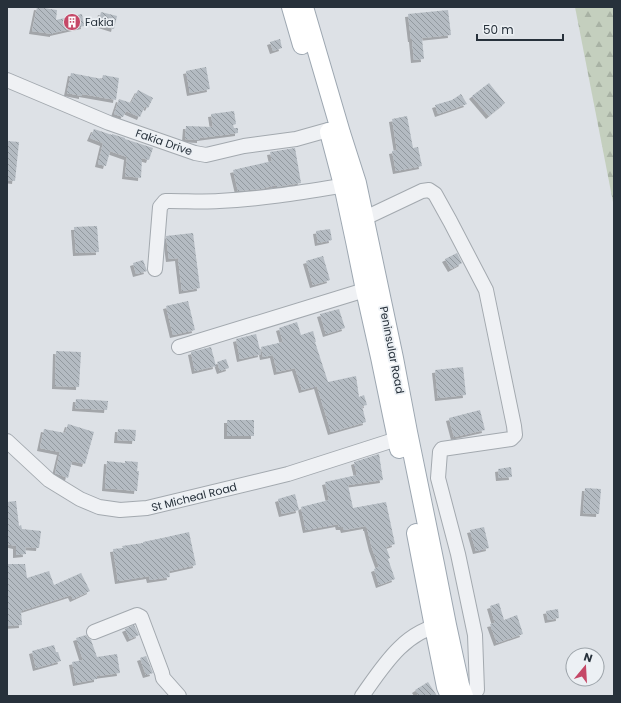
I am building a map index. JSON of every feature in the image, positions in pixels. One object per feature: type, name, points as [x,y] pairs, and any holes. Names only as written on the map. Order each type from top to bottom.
[{"type":"main road","name":"Peninsular Road","points":[[291,7],[328,130],[365,218],[435,564],[446,687],[450,696]]},
{"type":"main road","name":"Peninsular Road","points":[[304,7],[341,133],[350,184],[355,241],[411,505],[440,626],[464,696]]},
{"type":"street","name":"Fakia Drive","points":[[7,80],[109,123],[195,153],[206,155],[244,146],[296,139],[328,130]]},
{"type":"street","points":[[155,269],[160,207],[165,201],[218,201],[255,198],[350,184]]},
{"type":"street","points":[[365,218],[422,190],[429,190],[435,194],[486,290],[515,435],[511,439],[442,449],[440,452],[438,478],[458,554],[475,636],[477,690],[474,693],[464,696]]},
{"type":"street","points":[[179,347],[365,290]]},
{"type":"street","name":"St Micheal Road","points":[[7,441],[49,480],[80,499],[99,506],[120,510],[147,508],[288,474],[397,439]]},
{"type":"street","points":[[94,632],[138,615],[141,618],[163,678],[180,696]]},
{"type":"street","points":[[362,696],[389,659],[408,639],[440,626]]},
{"type":"green space","points":[[575,7],[614,7],[614,207]]},
{"type":"building","points":[[37,7],[57,10],[56,20],[82,14],[84,26],[53,34],[32,31]]},
{"type":"building","points":[[448,10],[451,35],[422,38],[424,59],[414,60],[408,14]]},
{"type":"building","points":[[101,12],[117,16],[114,29],[98,24]]},
{"type":"building","points":[[280,39],[282,48],[273,51],[270,42]]},
{"type":"building","points":[[206,67],[210,89],[190,93],[186,71]]},
{"type":"building","points":[[71,73],[102,79],[103,75],[119,78],[116,100],[67,93]]},
{"type":"building","points":[[489,83],[505,103],[489,116],[472,96]]},
{"type":"building","points":[[138,90],[153,98],[148,108],[145,106],[140,117],[126,111],[123,117],[114,114],[119,99],[131,103]]},
{"type":"building","points":[[461,94],[467,104],[438,114],[435,105],[452,100]]},
{"type":"building","points":[[234,111],[236,124],[233,125],[234,128],[238,128],[238,133],[200,138],[200,140],[185,139],[186,126],[213,127],[211,114]]},
{"type":"building","points":[[407,116],[413,148],[418,147],[422,166],[396,171],[392,151],[397,150],[392,119]]},
{"type":"building","points":[[94,129],[153,148],[149,160],[142,158],[141,178],[125,176],[127,157],[110,151],[106,166],[98,164],[103,143],[90,138]]},
{"type":"building","points":[[7,141],[19,142],[15,181],[7,180]]},
{"type":"building","points":[[295,148],[301,183],[238,191],[233,170],[272,161],[270,152]]},
{"type":"building","points":[[97,226],[99,252],[76,253],[74,227]]},
{"type":"building","points":[[330,229],[332,240],[318,243],[316,231]]},
{"type":"building","points":[[193,233],[200,288],[182,291],[178,258],[169,259],[166,236]]},
{"type":"building","points":[[457,253],[462,263],[451,269],[445,259]]},
{"type":"building","points":[[323,256],[330,280],[313,285],[306,261]]},
{"type":"building","points":[[143,260],[147,271],[136,274],[133,263]]},
{"type":"building","points":[[188,301],[195,330],[173,335],[166,306]]},
{"type":"building","points":[[339,309],[345,328],[326,334],[320,314]]},
{"type":"building","points":[[297,322],[301,335],[313,331],[328,382],[356,376],[359,397],[364,395],[367,405],[362,406],[366,422],[331,432],[317,386],[302,390],[295,368],[277,372],[273,355],[263,357],[261,347],[283,342],[279,328]]},
{"type":"building","points":[[256,334],[261,354],[240,359],[236,339]]},
{"type":"building","points":[[211,347],[216,366],[195,371],[191,352]]},
{"type":"building","points":[[56,351],[81,352],[79,387],[55,386]]},
{"type":"building","points":[[226,359],[229,368],[220,371],[217,362]]},
{"type":"building","points":[[463,367],[466,395],[438,398],[435,370]]},
{"type":"building","points":[[76,399],[108,401],[107,410],[75,408]]},
{"type":"building","points":[[480,410],[485,430],[454,437],[449,418]]},
{"type":"building","points":[[227,420],[254,420],[254,436],[227,436]]},
{"type":"building","points":[[68,424],[94,432],[85,464],[72,461],[68,478],[55,473],[60,452],[40,448],[44,429],[65,433]]},
{"type":"building","points":[[118,429],[136,430],[135,441],[117,440]]},
{"type":"building","points":[[379,454],[383,480],[348,485],[353,508],[386,502],[395,544],[386,547],[390,558],[388,559],[395,579],[379,585],[374,569],[379,567],[366,526],[344,530],[343,527],[339,527],[338,524],[306,530],[301,507],[329,500],[325,482],[357,475],[354,462]]},
{"type":"building","points":[[107,461],[125,463],[125,461],[138,462],[137,471],[139,471],[137,491],[105,488]]},
{"type":"building","points":[[511,467],[512,477],[499,478],[498,469]]},
{"type":"building","points":[[585,488],[601,489],[599,514],[583,513]]},
{"type":"building","points":[[295,494],[299,510],[282,514],[278,499]]},
{"type":"building","points":[[16,501],[19,526],[21,525],[22,529],[41,531],[39,548],[25,547],[26,554],[16,555],[16,546],[7,544],[7,502]]},
{"type":"building","points":[[484,527],[489,548],[476,551],[470,530]]},
{"type":"building","points":[[189,532],[196,565],[169,571],[170,577],[150,580],[149,576],[118,581],[113,549],[123,548],[122,546],[143,543]]},
{"type":"building","points":[[7,564],[25,564],[27,578],[49,571],[54,585],[81,573],[90,591],[73,599],[71,595],[21,611],[22,625],[7,626]]},
{"type":"building","points":[[499,603],[504,620],[517,615],[523,634],[497,643],[490,624],[495,623],[490,606]]},
{"type":"building","points":[[558,609],[559,618],[548,620],[546,611]]},
{"type":"building","points":[[134,625],[139,635],[130,639],[125,629]]},
{"type":"building","points":[[86,635],[91,640],[97,657],[117,654],[120,673],[97,676],[97,679],[76,683],[72,662],[83,660],[76,638]]},
{"type":"building","points":[[54,645],[61,661],[36,668],[32,651]]},
{"type":"building","points":[[146,656],[153,673],[146,675],[140,658]]},
{"type":"building","points":[[428,682],[437,696],[419,696],[415,690]]},
{"type":"place","name":"Fakia","points":[[72,22]]}]
